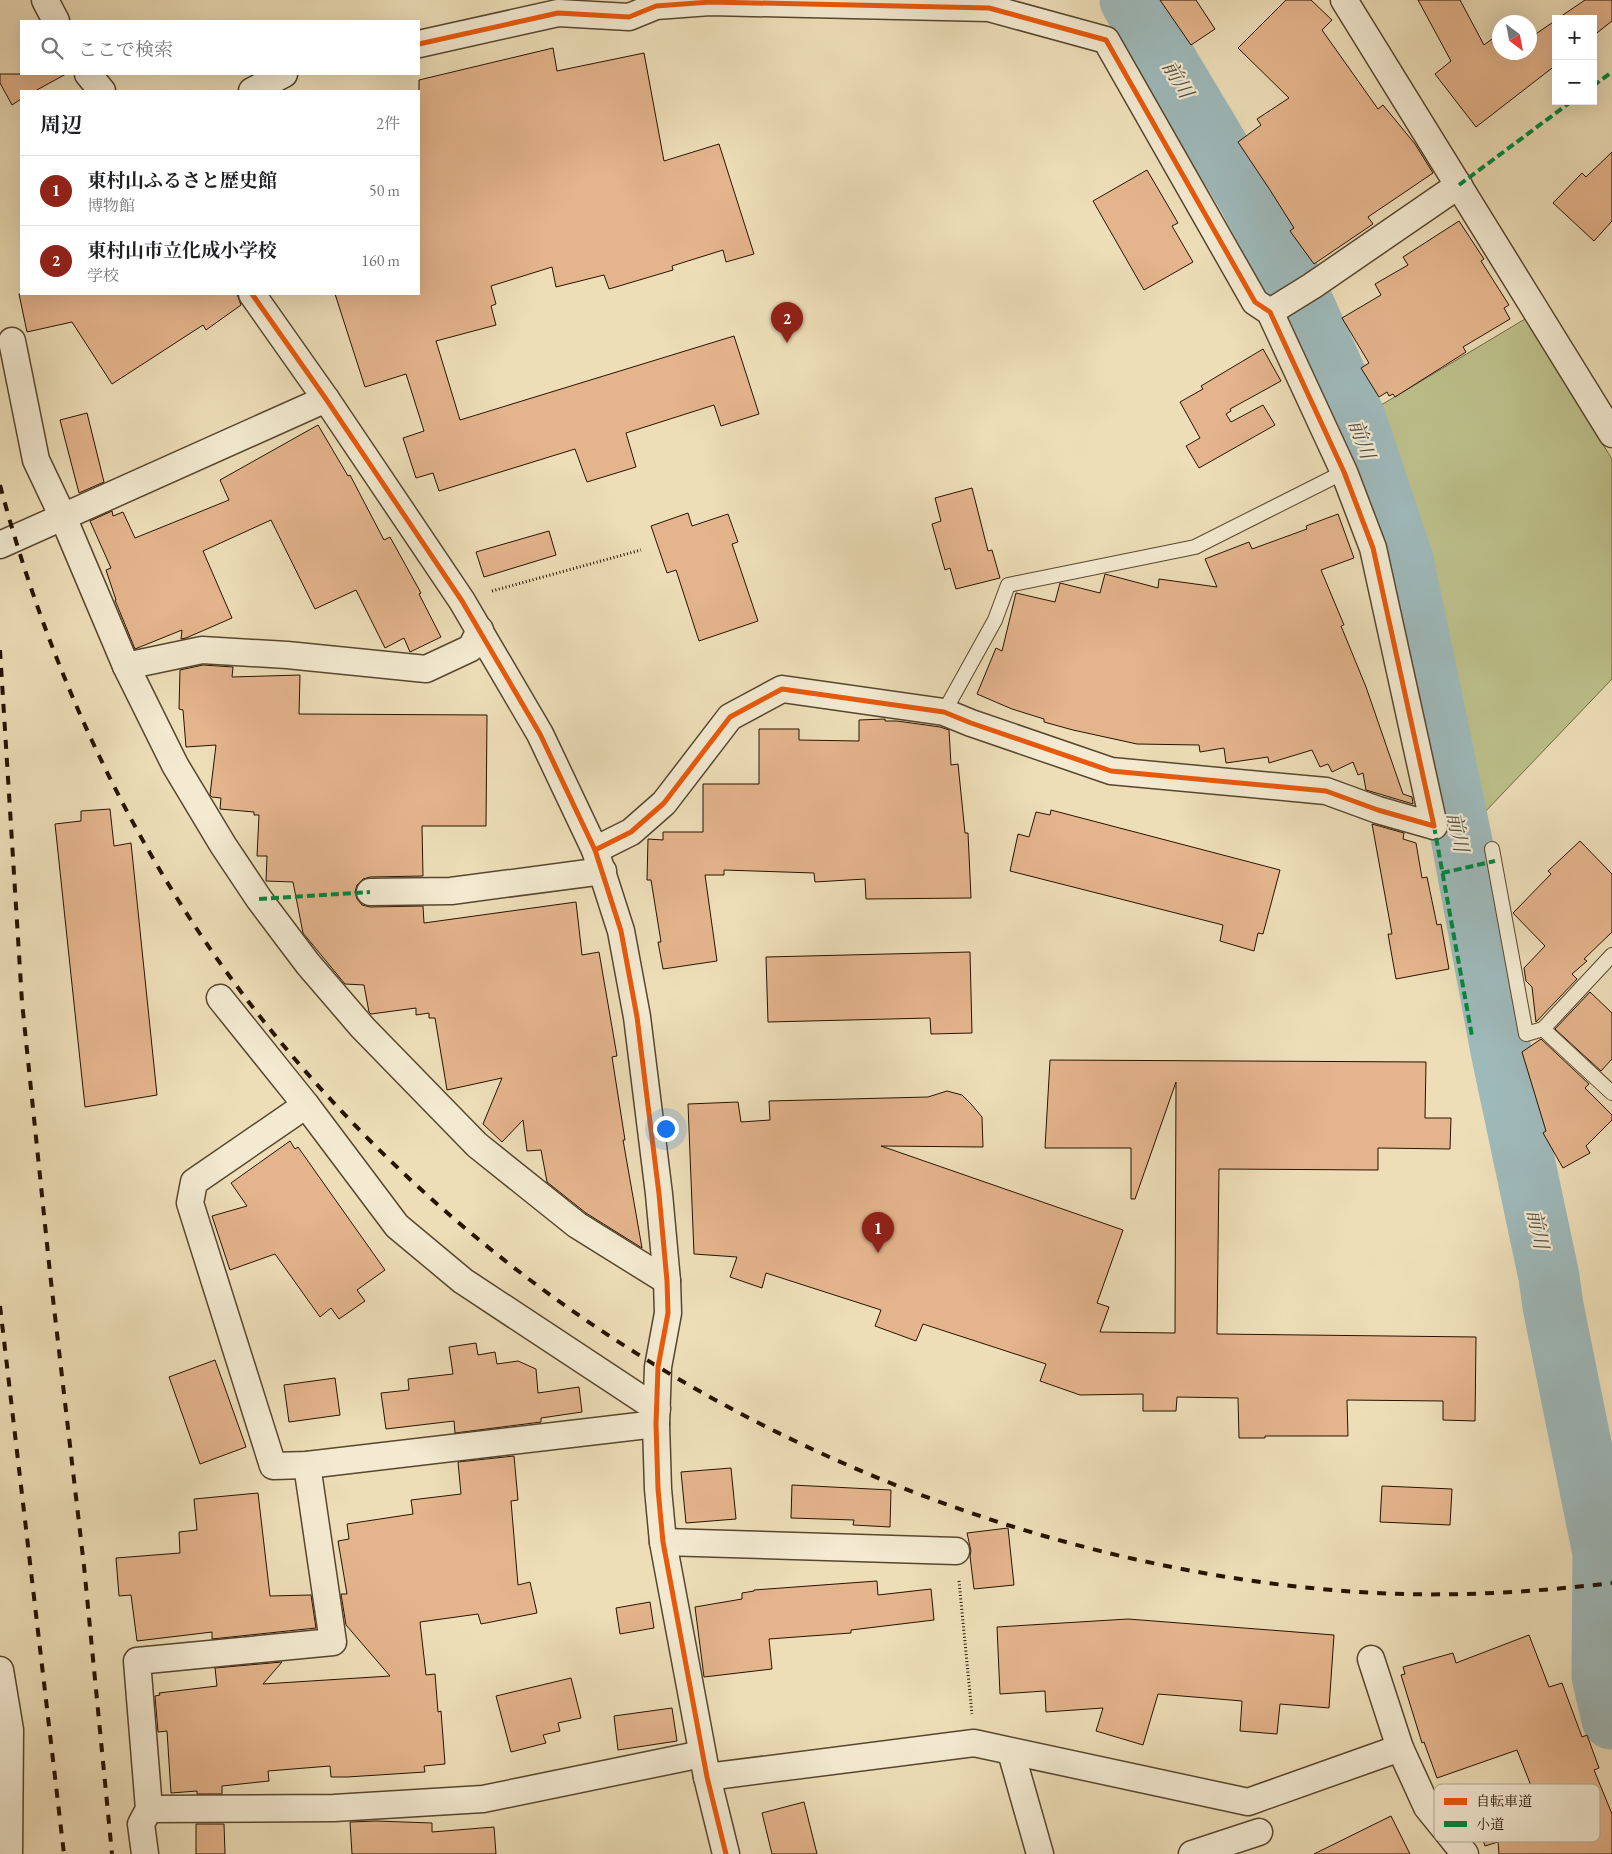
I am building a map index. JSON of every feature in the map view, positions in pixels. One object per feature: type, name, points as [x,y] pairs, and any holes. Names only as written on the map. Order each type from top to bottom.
[{"type":"street","points":[[44,0],[55,20]]},
{"type":"street","points":[[1344,0],[1612,434]]},
{"type":"street","points":[[370,892],[451,891],[599,861],[664,803],[730,717],[782,689],[944,712],[1111,771],[1326,791],[1378,810],[1434,826],[1373,548],[1344,472],[1270,312],[1255,302],[1106,40],[989,8],[710,2],[655,3],[629,17],[558,13],[420,44]]},
{"type":"street","points":[[89,75],[101,90]]},
{"type":"street","points":[[254,90],[282,75]]},
{"type":"street","points":[[1270,312],[1312,286],[1459,185]]},
{"type":"street","points":[[253,295],[326,399],[480,630],[540,734],[599,861],[621,931],[637,1017],[659,1194],[667,1281],[668,1313],[658,1367],[657,1417],[658,1489],[663,1542],[705,1766],[726,1854]]},
{"type":"street","points":[[12,341],[36,460],[63,516],[126,666],[175,765],[223,845],[259,899],[308,964],[363,1028],[477,1145],[577,1225],[667,1281]]},
{"type":"street","points":[[0,546],[326,399]]},
{"type":"street","points":[[126,666],[202,650],[287,655],[426,669],[471,648],[480,630]]},
{"type":"street","points":[[220,998],[306,1105],[397,1226],[463,1281],[657,1417]]},
{"type":"street","points":[[306,1105],[194,1182],[190,1203],[273,1466],[307,1465],[657,1417]]},
{"type":"street","points":[[144,1854],[141,1824],[149,1809],[137,1661],[333,1642],[307,1465]]},
{"type":"street","points":[[663,1542],[956,1550]]},
{"type":"street","points":[[1370,1659],[1400,1748],[1427,1807],[1434,1816]]},
{"type":"street","points":[[0,1670],[10,1730],[9,1854]]},
{"type":"street","points":[[149,1809],[334,1808],[483,1799],[705,1766],[974,1743],[1248,1802],[1400,1748]]},
{"type":"street","points":[[1011,1752],[1040,1854]]},
{"type":"street","points":[[1192,1854],[1262,1843],[1248,1802]]},
{"type":"street","points":[[1455,1842],[1465,1854]]},
{"type":"lane","points":[[944,712],[995,620],[1008,585],[1195,547],[1344,472]]},
{"type":"lane","points":[[1492,848],[1526,1034],[1543,1029],[1612,954]]},
{"type":"lane","points":[[1543,1029],[1612,1093]]},
{"type":"path","points":[[489,591],[640,550]]},
{"type":"path","points":[[956,1550],[972,1715]]},
{"type":"green space","points":[[1525,319],[1612,459],[1612,679],[1461,837],[1403,560],[1356,420]]},
{"type":"building","points":[[1160,0],[1196,0],[1215,29],[1191,45]]},
{"type":"building","points":[[1286,0],[1311,0],[1332,20],[1322,30],[1378,109],[1383,105],[1415,144],[1433,173],[1368,217],[1373,224],[1314,264],[1290,231],[1294,228],[1238,142],[1261,125],[1257,119],[1289,98],[1238,48]]},
{"type":"building","points":[[1418,0],[1460,0],[1484,45],[1492,39],[1492,60],[1537,60],[1537,33],[1552,23],[1552,68],[1476,127],[1435,74],[1451,61]]},
{"type":"building","points":[[1585,0],[1612,0],[1612,21],[1597,33],[1597,15],[1563,15]]},
{"type":"building","points":[[553,48],[557,71],[644,53],[664,161],[719,144],[754,254],[726,262],[723,250],[672,266],[673,270],[609,289],[604,275],[556,287],[552,267],[491,286],[496,304],[491,306],[496,325],[436,341],[460,420],[734,336],[759,414],[721,426],[714,405],[626,433],[636,467],[587,482],[575,449],[439,491],[433,473],[416,478],[403,438],[424,431],[406,374],[365,387],[335,295],[420,295],[419,80]]},
{"type":"building","points":[[0,74],[64,75],[37,90],[20,90],[20,100],[12,105],[0,83]]},
{"type":"building","points":[[1612,152],[1612,221],[1594,241],[1553,203],[1582,173],[1586,177]]},
{"type":"building","points":[[1147,170],[1178,223],[1172,226],[1193,262],[1144,290],[1093,201]]},
{"type":"building","points":[[1459,221],[1484,259],[1481,261],[1509,305],[1504,308],[1510,319],[1463,347],[1466,352],[1395,397],[1393,394],[1389,396],[1387,392],[1379,397],[1361,368],[1369,363],[1342,318],[1381,295],[1375,284],[1408,265],[1403,257]]},
{"type":"building","points":[[19,294],[237,295],[241,305],[206,330],[203,325],[112,384],[72,322],[27,332]]},
{"type":"building","points":[[1263,349],[1281,381],[1230,409],[1231,411],[1226,414],[1231,422],[1263,405],[1275,425],[1199,468],[1186,446],[1200,438],[1180,402],[1203,389],[1201,386]]},
{"type":"building","points":[[87,413],[104,482],[79,493],[60,420]]},
{"type":"building","points":[[318,425],[348,476],[350,475],[384,540],[390,537],[421,593],[419,594],[441,637],[410,652],[404,638],[385,648],[356,590],[315,609],[271,520],[203,551],[232,618],[186,638],[181,639],[182,630],[135,649],[115,600],[106,570],[111,568],[90,521],[112,511],[113,516],[123,512],[135,538],[229,500],[220,480]]},
{"type":"building","points":[[972,488],[988,551],[992,550],[1000,578],[956,589],[950,568],[945,570],[932,524],[941,521],[935,498]]},
{"type":"building","points":[[688,513],[692,526],[728,514],[738,542],[732,544],[758,621],[699,641],[676,570],[667,573],[651,526]]},
{"type":"building","points":[[1338,514],[1354,558],[1321,570],[1344,625],[1341,626],[1366,687],[1403,794],[1412,797],[1413,804],[1366,790],[1363,773],[1358,775],[1353,762],[1332,772],[1328,764],[1320,767],[1312,750],[1269,763],[1268,757],[1226,763],[1224,748],[1200,752],[1199,745],[1137,744],[1044,722],[1044,719],[1012,709],[977,694],[996,648],[1002,651],[1016,593],[1055,602],[1060,583],[1100,593],[1105,574],[1158,588],[1159,579],[1217,587],[1205,559],[1249,542],[1252,549],[1307,529],[1306,526]]},
{"type":"building","points":[[549,531],[556,555],[484,577],[476,552]]},
{"type":"building","points":[[203,665],[233,667],[232,677],[300,675],[299,714],[487,715],[486,826],[422,826],[423,876],[370,877],[363,879],[357,885],[355,892],[357,899],[362,905],[370,907],[423,906],[424,923],[576,902],[582,955],[599,952],[617,1056],[612,1057],[625,1140],[623,1140],[642,1248],[586,1213],[547,1182],[541,1150],[527,1151],[523,1120],[502,1142],[483,1124],[502,1078],[447,1090],[435,1018],[429,1018],[429,1013],[416,1015],[416,1008],[371,1014],[364,985],[345,984],[303,933],[293,882],[266,881],[267,856],[257,856],[259,815],[254,815],[254,812],[220,809],[221,798],[210,795],[216,745],[186,747],[183,710],[179,709],[180,670]]},
{"type":"building","points":[[885,719],[885,721],[940,727],[949,730],[951,765],[958,764],[965,833],[968,833],[971,898],[866,899],[865,879],[815,882],[814,873],[724,870],[724,875],[705,875],[717,961],[663,969],[658,942],[661,942],[651,880],[647,880],[648,839],[663,840],[663,832],[703,832],[703,784],[759,784],[759,729],[799,729],[799,740],[859,741],[859,720]]},
{"type":"building","points":[[110,809],[114,846],[131,843],[157,1095],[85,1107],[55,824],[81,821],[81,811]]},
{"type":"building","points":[[1051,810],[1280,870],[1263,934],[1258,933],[1254,951],[1220,941],[1223,925],[1010,871],[1018,834],[1029,837],[1036,812],[1050,815]]},
{"type":"building","points":[[1372,824],[1404,833],[1403,839],[1416,843],[1422,878],[1427,877],[1437,925],[1441,924],[1449,969],[1396,979],[1388,934],[1392,934]]},
{"type":"building","points":[[1580,841],[1612,874],[1612,932],[1584,959],[1587,961],[1572,974],[1577,979],[1536,1022],[1532,987],[1526,981],[1524,968],[1545,946],[1513,913],[1551,874],[1548,871]]},
{"type":"building","points":[[970,952],[972,1033],[931,1034],[930,1018],[768,1022],[766,957]]},
{"type":"building","points":[[1590,992],[1612,1013],[1612,1059],[1601,1071],[1555,1029]]},
{"type":"building","points":[[1541,1039],[1589,1084],[1585,1088],[1612,1115],[1612,1120],[1586,1146],[1590,1153],[1563,1168],[1543,1133],[1546,1131],[1522,1052]]},
{"type":"building","points":[[1050,1060],[1426,1062],[1425,1118],[1451,1118],[1450,1149],[1378,1148],[1378,1170],[1219,1169],[1217,1334],[1476,1337],[1475,1421],[1443,1420],[1443,1401],[1347,1400],[1348,1436],[1265,1436],[1265,1438],[1239,1438],[1238,1398],[1177,1397],[1176,1411],[1143,1411],[1143,1394],[1080,1395],[1040,1381],[1046,1364],[923,1324],[916,1341],[875,1326],[881,1310],[766,1273],[762,1288],[730,1277],[737,1257],[694,1254],[688,1104],[738,1102],[741,1122],[770,1120],[769,1101],[928,1097],[947,1091],[962,1095],[982,1117],[983,1147],[881,1146],[1123,1230],[1097,1303],[1109,1307],[1100,1332],[1175,1333],[1176,1082],[1135,1199],[1131,1199],[1131,1148],[1045,1148]]},
{"type":"building","points":[[290,1141],[295,1149],[298,1147],[385,1270],[357,1290],[365,1301],[339,1319],[331,1308],[320,1317],[275,1254],[230,1270],[212,1216],[247,1206],[231,1183]]},
{"type":"building","points":[[476,1343],[478,1355],[495,1352],[497,1364],[518,1361],[536,1369],[538,1393],[579,1387],[582,1412],[541,1418],[541,1422],[455,1433],[454,1421],[386,1429],[381,1393],[409,1390],[408,1379],[453,1374],[449,1347]]},
{"type":"building","points":[[215,1360],[246,1447],[200,1464],[169,1377]]},
{"type":"building","points":[[335,1378],[340,1415],[289,1422],[284,1385]]},
{"type":"building","points":[[514,1456],[518,1500],[511,1501],[518,1585],[530,1582],[537,1613],[481,1624],[478,1614],[420,1622],[426,1675],[435,1674],[438,1712],[441,1711],[445,1764],[424,1766],[425,1772],[347,1777],[331,1777],[330,1766],[268,1771],[269,1781],[222,1786],[222,1794],[197,1794],[197,1791],[171,1793],[167,1731],[158,1732],[155,1696],[160,1695],[159,1693],[217,1686],[215,1668],[282,1662],[263,1684],[390,1676],[346,1625],[341,1594],[347,1594],[338,1541],[349,1539],[347,1524],[413,1514],[411,1500],[461,1494],[458,1462]]},
{"type":"building","points":[[731,1468],[736,1519],[686,1523],[681,1472]]},
{"type":"building","points":[[792,1485],[891,1490],[890,1527],[853,1525],[854,1520],[791,1518]]},
{"type":"building","points":[[1382,1486],[1452,1489],[1450,1525],[1380,1522]]},
{"type":"building","points":[[258,1493],[270,1596],[311,1595],[316,1628],[212,1639],[212,1632],[137,1641],[131,1595],[119,1596],[116,1558],[180,1553],[179,1532],[197,1530],[194,1499]]},
{"type":"building","points":[[1008,1528],[1014,1585],[974,1589],[971,1551],[967,1533]]},
{"type":"building","points":[[877,1581],[878,1595],[931,1589],[934,1620],[851,1630],[851,1633],[769,1639],[772,1669],[704,1677],[695,1607],[742,1599],[742,1593],[754,1590]]},
{"type":"building","points":[[650,1602],[654,1628],[620,1634],[616,1608]]},
{"type":"building","points":[[1128,1619],[1334,1635],[1329,1708],[1280,1704],[1277,1734],[1240,1731],[1242,1701],[1158,1694],[1143,1745],[1096,1731],[1103,1708],[1046,1712],[1045,1691],[1000,1694],[997,1627]]},
{"type":"building","points":[[1529,1635],[1549,1687],[1562,1683],[1582,1737],[1587,1735],[1599,1768],[1594,1770],[1600,1784],[1530,1784],[1517,1750],[1437,1778],[1424,1742],[1422,1743],[1401,1675],[1405,1674],[1403,1667],[1453,1653],[1456,1663]]},
{"type":"building","points":[[571,1678],[581,1718],[558,1723],[560,1731],[543,1735],[546,1743],[511,1752],[496,1696]]},
{"type":"building","points":[[672,1708],[677,1741],[618,1750],[614,1716]]},
{"type":"building","points":[[1600,1785],[1612,1814],[1612,1854],[1499,1854],[1498,1842],[1600,1842]]},
{"type":"building","points":[[804,1802],[817,1854],[772,1854],[762,1813]]},
{"type":"building","points":[[1391,1816],[1410,1854],[1314,1854]]},
{"type":"building","points":[[350,1822],[432,1823],[432,1832],[494,1827],[496,1854],[352,1854]]},
{"type":"building","points":[[196,1824],[224,1824],[225,1854],[196,1854]]},
{"type":"building","points":[[1484,1842],[1498,1842],[1485,1846]]},
{"type":"waterway","name":"前川","points":[[1130,0],[1248,197],[1304,305],[1356,420],[1403,560],[1461,837],[1501,1051],[1549,1277],[1553,1306],[1603,1553],[1602,1676],[1612,1719]]},
{"type":"railway","points":[[0,485],[20,554],[43,622],[69,689],[131,820],[167,882],[206,943],[248,1001],[334,1103],[429,1197],[532,1282],[643,1357],[759,1423],[880,1479],[1005,1524],[1134,1559],[1194,1571],[1316,1589],[1406,1594],[1495,1593],[1612,1583]]},
{"type":"railway","points":[[0,650],[22,1002],[50,1273],[84,1566],[112,1854]]},
{"type":"railway","points":[[0,1306],[64,1854]]},
{"type":"marked path","points":[[1597,83],[1612,72]]},
{"type":"marked path","points":[[1459,185],[1567,105]]},
{"type":"marked path","points":[[1434,826],[1472,1036]]},
{"type":"marked path","points":[[1442,873],[1495,861]]},
{"type":"marked path","points":[[259,899],[370,892]]},
{"type":"cycle path","points":[[420,44],[558,13],[629,17],[656,6],[710,2],[989,8],[1106,40],[1255,302],[1270,312],[1344,472],[1373,548],[1434,826],[1378,810],[1326,791],[1111,771],[944,712],[782,689],[730,717],[664,803],[631,832],[595,850]]},
{"type":"cycle path","points":[[253,295],[326,399],[462,601],[540,734],[595,850],[621,931],[637,1017],[659,1194],[667,1281],[668,1313],[658,1367],[656,1424],[658,1489],[663,1542],[707,1777],[726,1854]]},
{"type":"place","name":"東村山市立化成小学校","points":[[787,343]]},
{"type":"place","name":"東村山ふるさと歴史館","points":[[878,1253]]}]
